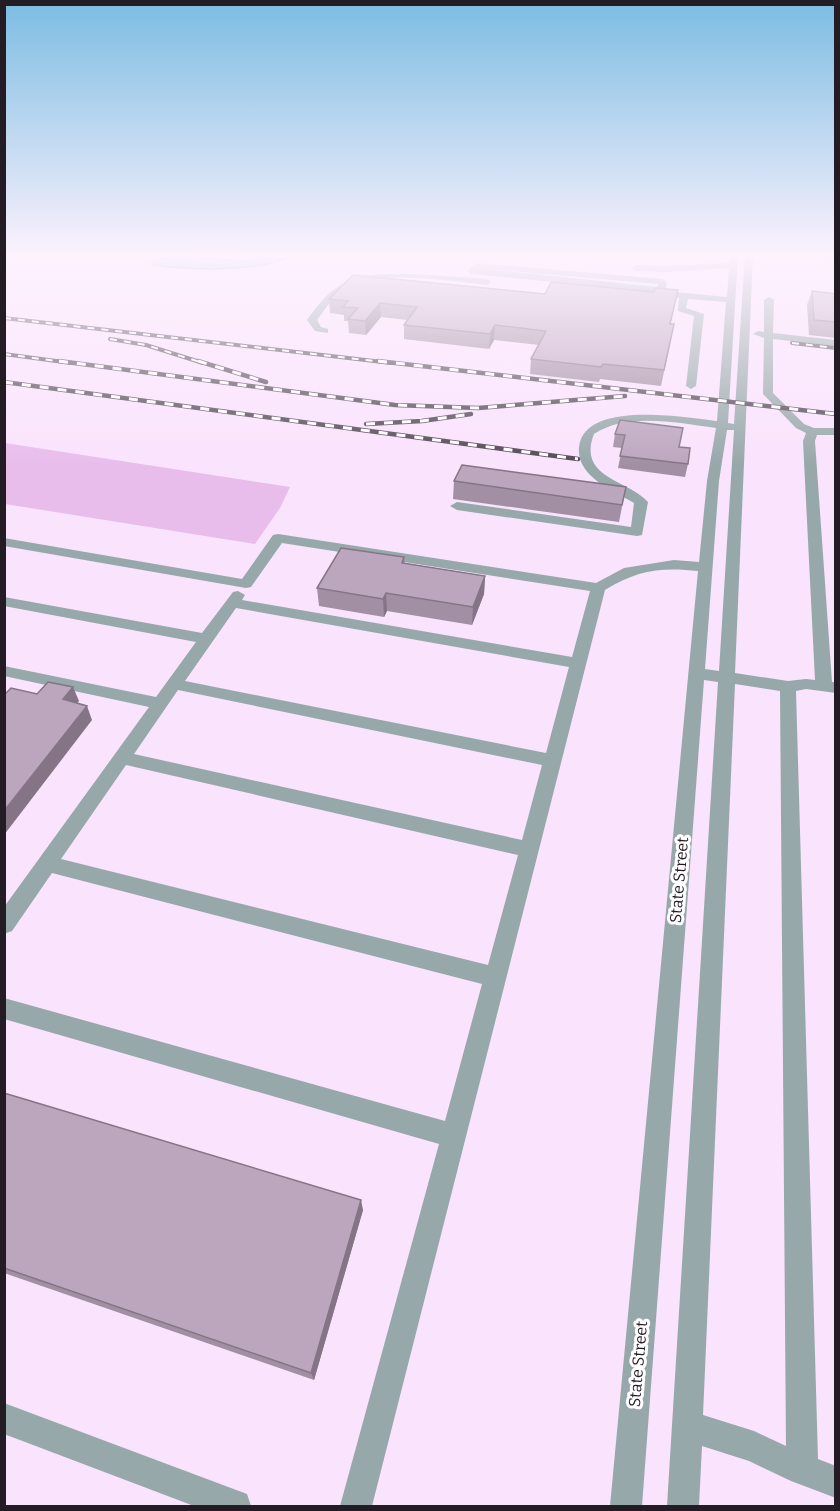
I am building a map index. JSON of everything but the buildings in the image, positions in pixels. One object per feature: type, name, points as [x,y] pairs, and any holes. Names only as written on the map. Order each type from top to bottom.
[{"type":"street","points":[[315,325],[325,331]]},
{"type":"street","points":[[691,386],[698,367],[699,325]]},
{"type":"street","name":"State Street","points":[[626,1506],[713,481],[730,426],[721,370],[727,325]]},
{"type":"street","name":"State Street","points":[[683,1506],[726,678],[730,426],[743,325]]},
{"type":"street","points":[[768,325],[768,394],[800,426],[812,432],[836,431]]},
{"type":"street","points":[[744,333],[836,343]]},
{"type":"street","points":[[457,506],[636,532],[641,502],[592,471],[583,451],[588,433],[600,424],[644,419],[730,426]]},
{"type":"street","points":[[697,673],[788,687],[806,684],[830,687],[808,441],[812,432]]},
{"type":"street","points":[[4,925],[278,538],[598,588],[624,572],[674,564],[706,567]]},
{"type":"street","points":[[4,542],[246,584]]},
{"type":"street","points":[[356,1506],[598,588]]},
{"type":"street","points":[[4,601],[206,639]]},
{"type":"street","points":[[232,603],[579,664]]},
{"type":"street","points":[[4,671],[160,704]]},
{"type":"street","points":[[174,684],[554,761]]},
{"type":"street","points":[[788,687],[802,1470]]},
{"type":"street","points":[[122,758],[530,850]]},
{"type":"street","points":[[47,864],[496,977]]},
{"type":"street","points":[[4,1008],[454,1136]]},
{"type":"street","points":[[4,1418],[235,1506]]},
{"type":"street","points":[[688,1426],[754,1448],[802,1470],[836,1482]]},
{"type":"shaded area","points":[[5,443],[290,487],[280,508],[255,544],[5,504]]},
{"type":"railway","points":[[60,325],[391,363]]},
{"type":"railway","points":[[110,339],[146,345],[203,363]]},
{"type":"railway","points":[[792,343],[836,348]]},
{"type":"railway","points":[[4,354],[71,363]]},
{"type":"railway","points":[[59,361],[395,405],[478,408],[625,396]]},
{"type":"railway","points":[[198,361],[266,382]]},
{"type":"railway","points":[[378,361],[836,414]]},
{"type":"railway","points":[[4,382],[578,459]]},
{"type":"railway","points":[[366,424],[422,421],[471,414]]}]
